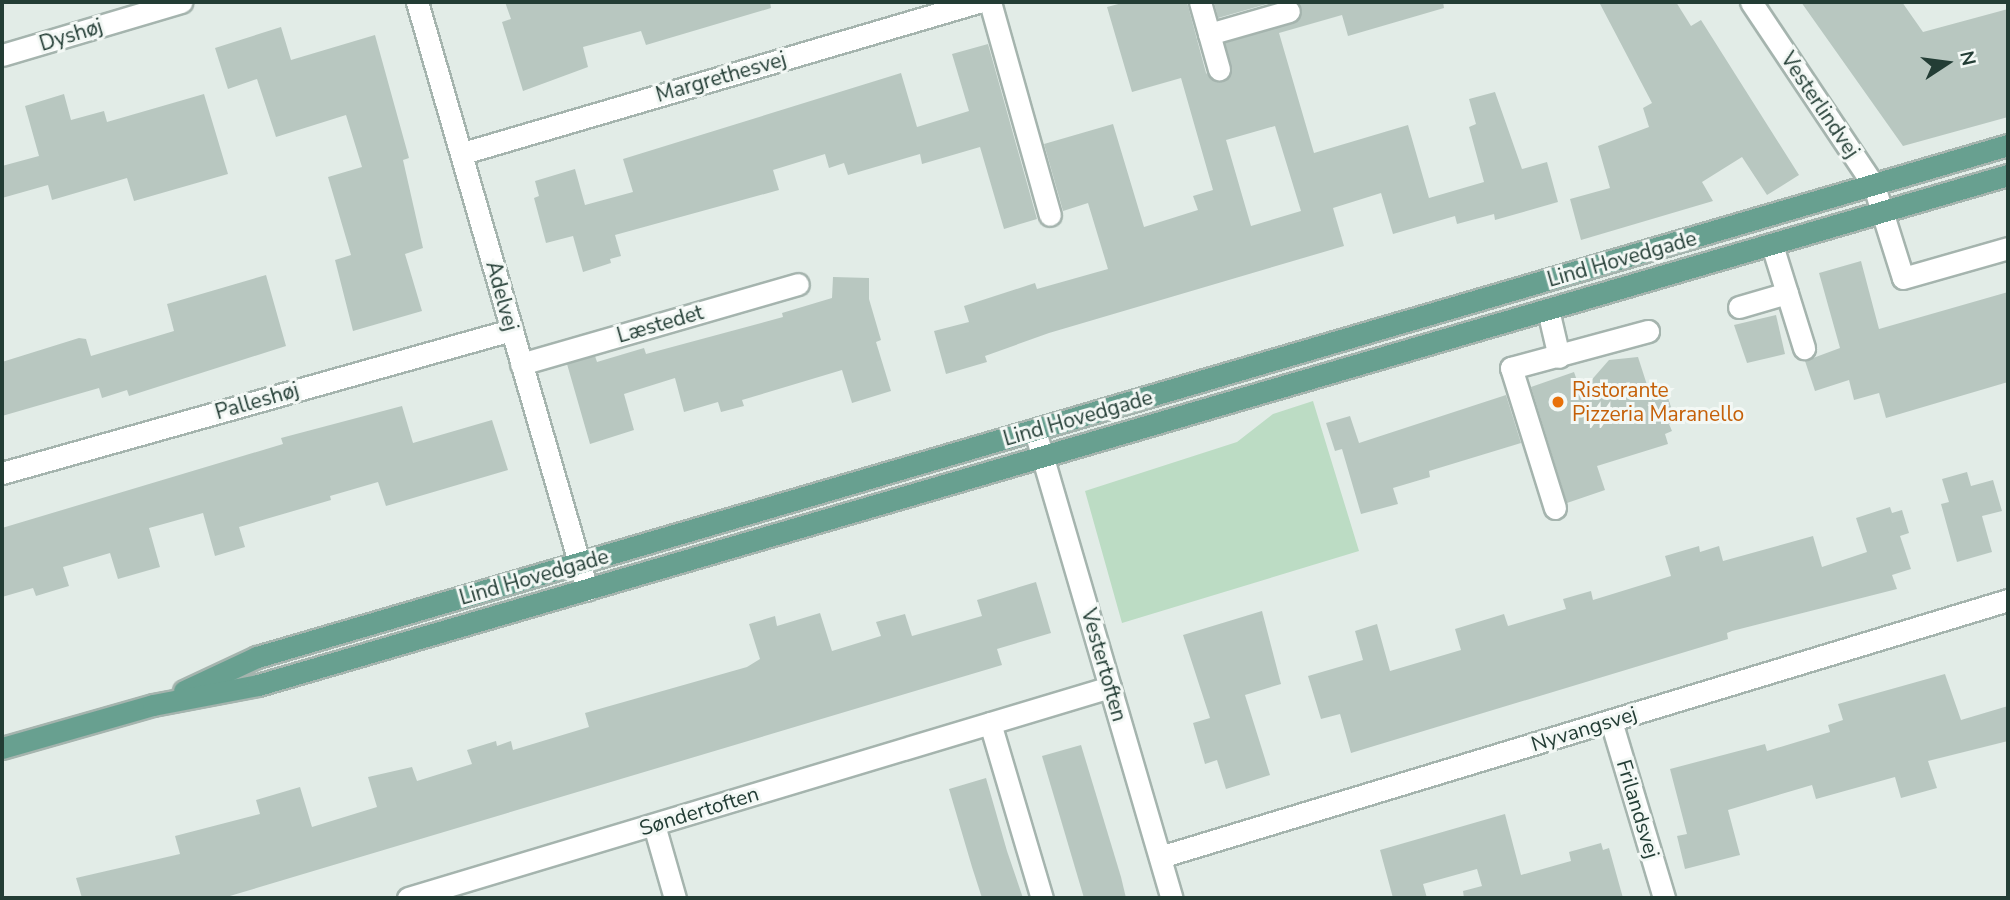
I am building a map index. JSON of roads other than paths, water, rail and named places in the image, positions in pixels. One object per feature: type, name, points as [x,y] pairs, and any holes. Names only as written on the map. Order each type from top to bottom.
[{"type":"main road","name":"Lind Hovedgade","points":[[153,705],[257,657],[2008,145]]},
{"type":"main road","name":"Lind Hovedgade","points":[[2,748],[153,705],[258,685],[2008,175]]},
{"type":"street","name":"Dyshøj","points":[[2,55],[181,2]]},
{"type":"street","name":"Adelvej","points":[[417,2],[463,153],[511,330],[587,590]]},
{"type":"street","name":"Margrethesvej","points":[[463,153],[978,2]]},
{"type":"street","points":[[990,2],[1050,215]]},
{"type":"street","points":[[1200,2],[1219,69]]},
{"type":"street","name":"Vesterlindvej","points":[[1751,2],[1874,186],[1903,278],[2008,248]]},
{"type":"street","points":[[1209,34],[1290,12]]},
{"type":"street","points":[[1772,245],[1804,348]]},
{"type":"street","name":"Læstedet","points":[[521,364],[798,284]]},
{"type":"street","points":[[1739,307],[1787,293]]},
{"type":"street","points":[[1548,310],[1559,357]]},
{"type":"street","name":"Palleshøj","points":[[2,473],[511,330]]},
{"type":"street","points":[[1555,508],[1511,368],[1648,331]]},
{"type":"street","name":"Vestertoften","points":[[1035,431],[1172,898]]},
{"type":"street","name":"Nyvangsvej","points":[[1160,857],[2008,600]]},
{"type":"street","name":"Søndertoften","points":[[408,898],[1110,687]]},
{"type":"street","name":"Frilandsvej","points":[[1611,721],[1664,898]]},
{"type":"street","points":[[990,723],[1042,898]]},
{"type":"street","points":[[654,825],[675,898]]},
{"type":"place","name":"Ristorante Pizzeria Maranello","points":[[1558,402]]}]
